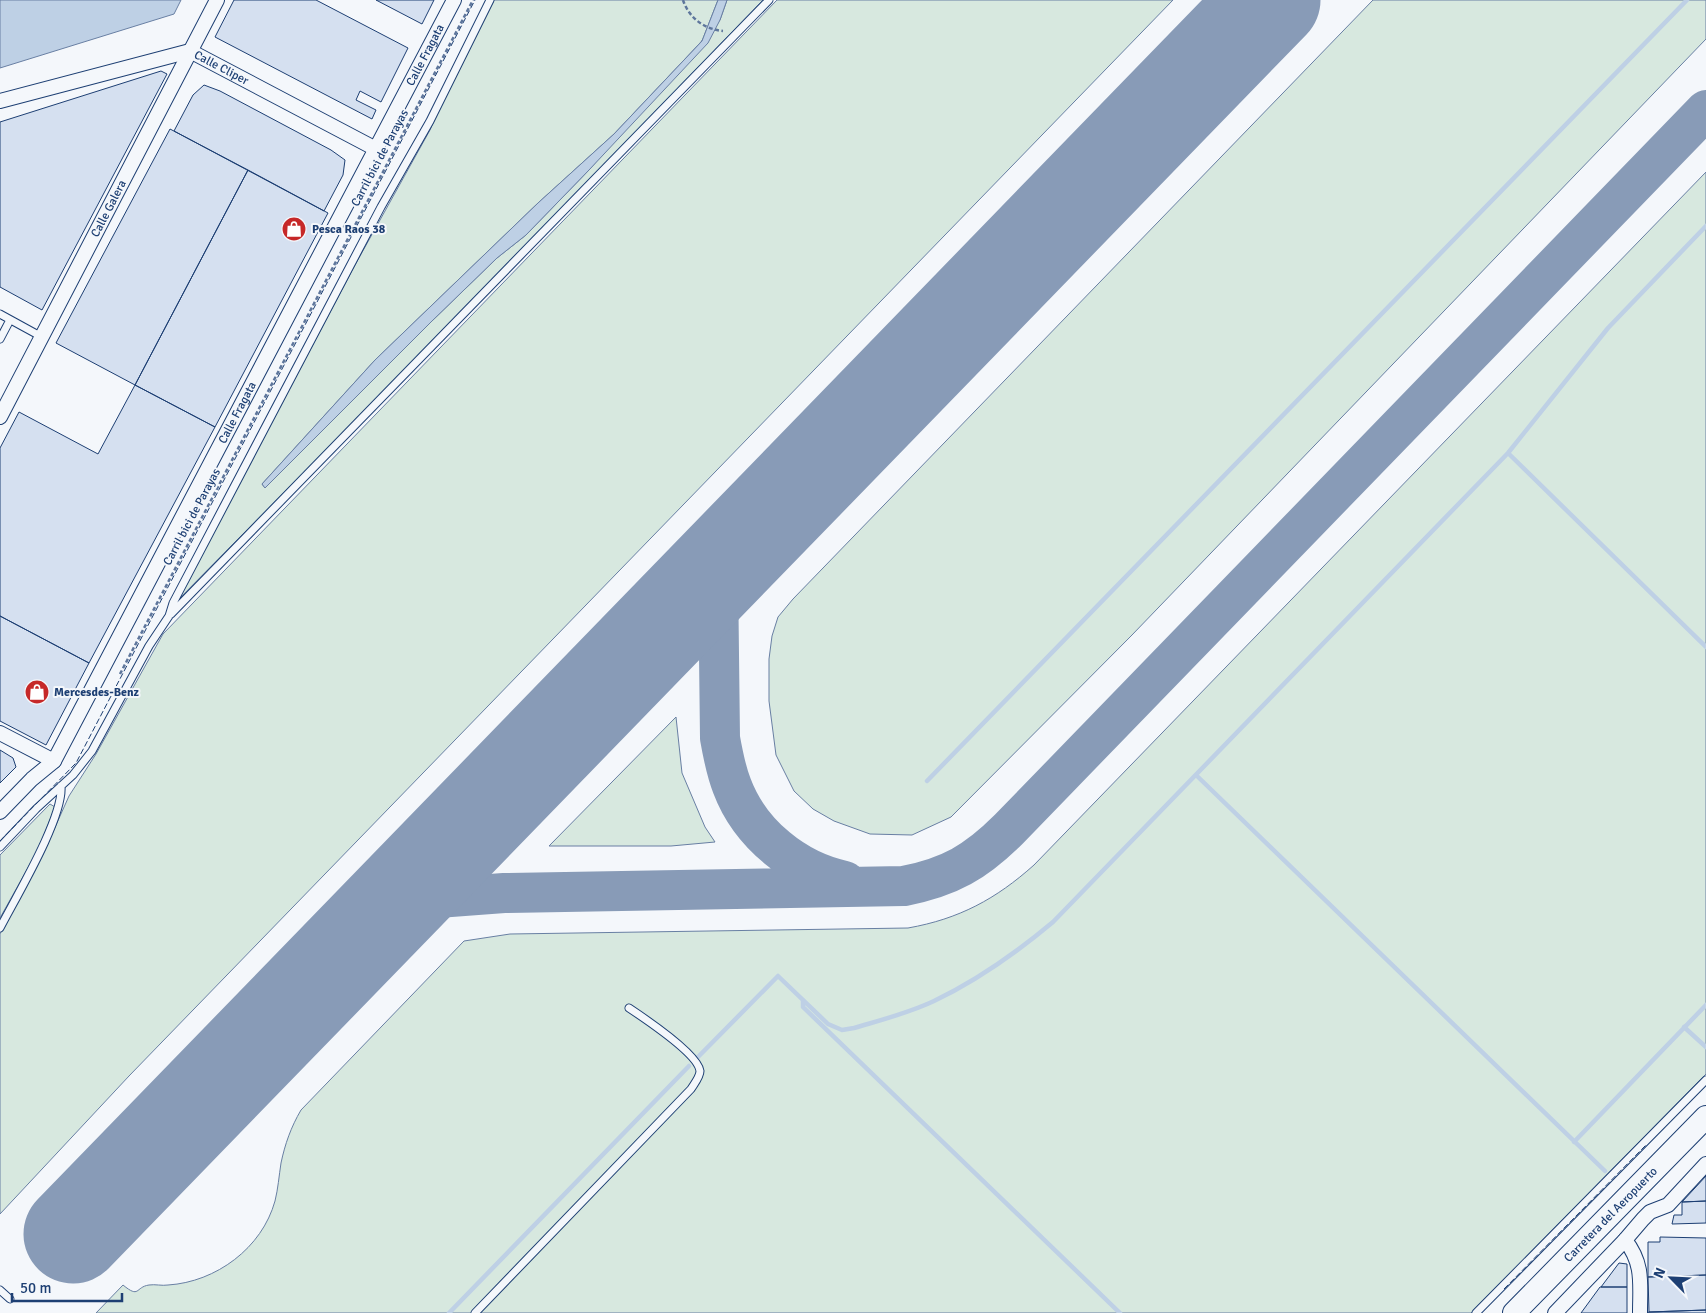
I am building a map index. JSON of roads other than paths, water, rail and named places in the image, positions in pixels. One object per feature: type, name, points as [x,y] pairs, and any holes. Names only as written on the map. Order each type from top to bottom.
[{"type":"highway","name":"Carretera del Aeropuerto","points":[[1514,1313],[1706,1117]]},
{"type":"street","name":"Calle Galera","points":[[0,417],[217,0]]},
{"type":"street","name":"Calle Fragata","points":[[0,812],[32,779],[54,762],[454,0]]},
{"type":"street","name":"Calle Cliper","points":[[0,101],[190,51],[376,149]]},
{"type":"street","points":[[0,734],[54,762]]},
{"type":"street","points":[[1555,1313],[1650,1212],[1668,1205],[1706,1164]]},
{"type":"street","points":[[1625,1240],[1634,1250],[1640,1266],[1640,1313]]},
{"type":"lane","points":[[168,616],[173,602],[380,207],[430,121],[490,0]]},
{"type":"lane","points":[[0,847],[83,764],[92,751],[149,646],[168,616],[769,0]]},
{"type":"lane","points":[[0,314],[42,337]]},
{"type":"lane","points":[[0,339],[10,320]]},
{"type":"lane","points":[[0,928],[48,834],[60,802],[61,786]]},
{"type":"lane","points":[[475,1313],[691,1089],[698,1077],[700,1071],[696,1062],[662,1032],[629,1008]]},
{"type":"lane","points":[[1476,1313],[1706,1080]]},
{"type":"lane","points":[[0,1290],[10,1299]]},
{"type":"water","points":[[0,0],[181,0],[174,14],[0,68]]},
{"type":"water","points":[[718,0],[727,0],[720,20],[708,43],[526,235],[497,258],[432,321],[265,488],[262,484],[375,360],[538,203],[614,134],[702,41]]},
{"type":"waterway","points":[[927,781],[1687,0]]},
{"type":"waterway","points":[[697,1058],[778,976],[828,1024],[842,1030],[854,1028],[915,1009],[950,993],[996,965],[1053,922],[1508,453],[1608,328],[1706,226]]},
{"type":"waterway","points":[[1508,453],[1706,647]]},
{"type":"waterway","points":[[1196,775],[1605,1171]]},
{"type":"waterway","points":[[803,1000],[803,1007],[1120,1313]]},
{"type":"waterway","points":[[1574,1142],[1706,1005]]},
{"type":"waterway","points":[[1684,1027],[1706,1047]]},
{"type":"waterway","points":[[449,1313],[689,1066]]},
{"type":"place","name":"Pesca Raos 38","points":[[294,229]]},
{"type":"place","name":"Mercesdes-Benz","points":[[37,692]]}]
